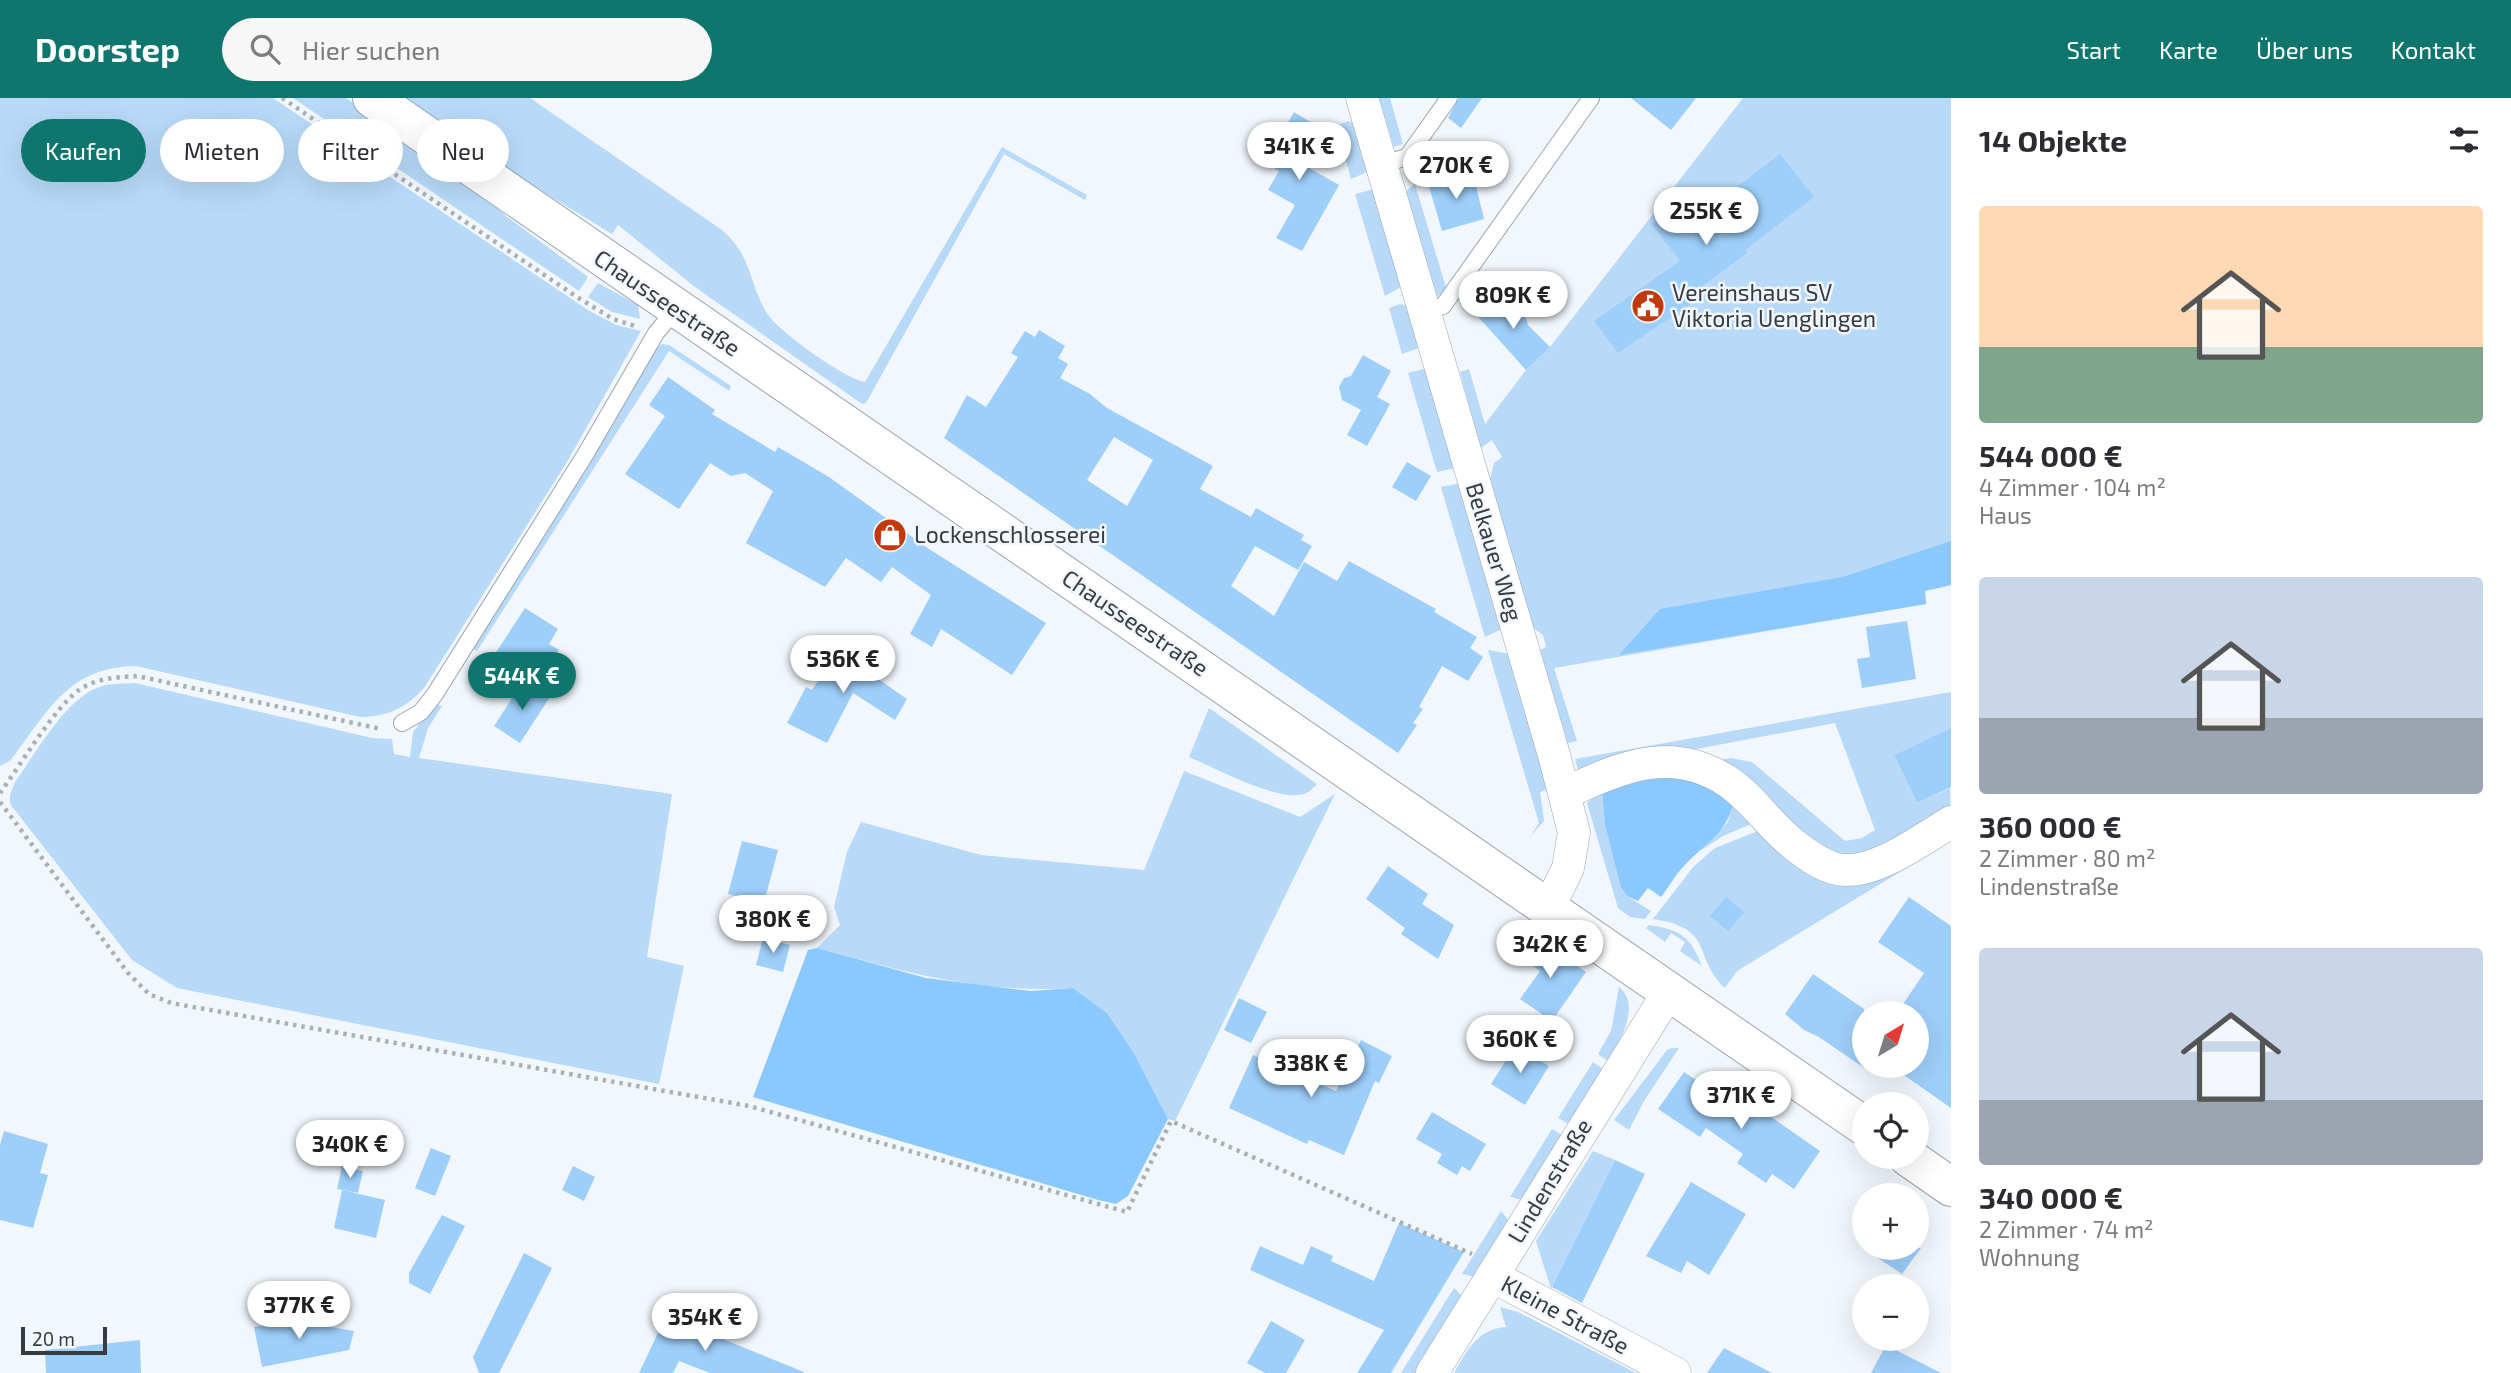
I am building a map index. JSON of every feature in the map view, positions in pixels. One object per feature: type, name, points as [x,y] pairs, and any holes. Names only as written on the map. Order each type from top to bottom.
[{"type":"main road","name":"Chausseestraße","points":[[372,98],[666,321],[1549,907],[1852,1118]]},
{"type":"main road","points":[[1926,1169],[1951,1186]]},
{"type":"street","name":"Belkauer Weg","points":[[1362,98],[1565,793],[1574,832],[1568,868],[1549,907]]},
{"type":"street","points":[[1565,793],[1609,773],[1649,761],[1688,762],[1728,781],[1788,841],[1813,860],[1843,870],[1874,866],[1951,822]]},
{"type":"street","name":"Lindenstraße","points":[[1432,1373],[1670,990]]},
{"type":"street","name":"Kleine Straße","points":[[1495,1271],[1675,1373]]},
{"type":"lane","points":[[1380,164],[1407,157],[1449,98]]},
{"type":"lane","points":[[1423,312],[1443,306],[1591,98]]},
{"type":"lane","points":[[402,723],[421,712],[435,694],[666,321]]},
{"type":"path","points":[[282,98],[613,319],[666,321]]},
{"type":"path","points":[[0,793],[73,697],[80,690],[108,678],[137,676],[379,729],[402,723]]},
{"type":"path","points":[[0,802],[128,973],[149,993],[171,1003],[748,1106],[1127,1212],[1171,1121],[1495,1271]]},
{"type":"shaded area","points":[[0,98],[273,98],[304,119],[298,119],[298,182],[398,182],[588,310],[616,325],[641,331],[567,462],[424,688],[403,706],[387,713],[360,717],[136,666],[112,668],[93,674],[61,695],[10,761],[0,766]]},
{"type":"shaded area","points":[[293,98],[346,98],[376,119],[324,119]]},
{"type":"shaded area","points":[[397,98],[530,98],[722,230],[740,251],[762,304],[775,323],[829,364],[865,382],[1002,147],[1087,195],[1085,200],[1004,154],[866,403],[862,404],[695,287],[618,225],[612,234],[509,171],[509,119],[428,119]]},
{"type":"shaded area","points":[[1379,98],[1390,98],[1403,144],[1394,147]]},
{"type":"shaded area","points":[[1743,98],[1951,98],[1951,585],[1925,591],[1926,604],[1554,668],[1577,741],[1568,743],[1540,650],[1546,647],[1543,635],[1531,626],[1490,479],[1494,463],[1502,457],[1492,440],[1481,448],[1460,372],[1469,369],[1485,424],[1526,370],[1550,347]]},
{"type":"shaded area","points":[[1348,121],[1355,123],[1370,171],[1351,179],[1336,126]]},
{"type":"shaded area","points":[[403,138],[417,147],[417,182],[403,172]]},
{"type":"shaded area","points":[[417,182],[467,182],[506,216],[588,277],[579,291]]},
{"type":"shaded area","points":[[1415,184],[1447,291],[1437,296],[1406,191]]},
{"type":"shaded area","points":[[1374,189],[1401,287],[1385,296],[1355,194]]},
{"type":"shaded area","points":[[598,283],[638,305],[640,319],[612,312],[588,297]]},
{"type":"shaded area","points":[[1400,304],[1408,306],[1419,348],[1402,354],[1389,308]]},
{"type":"shaded area","points":[[662,344],[669,345],[731,386],[729,391],[669,351],[477,651],[472,648],[614,423],[655,349]]},
{"type":"shaded area","points":[[1427,368],[1455,468],[1437,472],[1408,373]]},
{"type":"shaded area","points":[[1461,483],[1502,629],[1485,637],[1441,487]]},
{"type":"shaded area","points":[[1951,541],[1951,585],[1925,591],[1926,604],[1619,655],[1660,609],[1843,577]]},
{"type":"shaded area","points":[[1488,650],[1509,654],[1549,789],[1540,792],[1544,821],[1530,837],[1539,823]]},
{"type":"shaded area","points":[[135,683],[372,738],[392,739],[394,754],[410,757],[413,732],[435,703],[442,706],[428,728],[419,758],[672,794],[647,957],[684,966],[659,1084],[177,988],[132,960],[10,804],[10,795],[15,782],[53,727],[77,701],[102,686]]},
{"type":"shaded area","points":[[1951,692],[1951,728],[1894,755],[1917,803],[1950,788],[1951,812],[1843,864],[1707,762],[1731,758],[1752,762],[1845,841],[1862,838],[1875,830],[1835,723],[1579,774],[1575,759]]},
{"type":"shaded area","points":[[1209,708],[1317,784],[1302,794],[1288,795],[1244,782],[1189,757]]},
{"type":"shaded area","points":[[1184,771],[1300,817],[1335,794],[1175,1121],[1168,1119],[1133,1053],[1107,1013],[1073,988],[1007,988],[975,984],[912,973],[817,948],[840,925],[834,907],[847,852],[861,822],[981,855],[1144,870]]},
{"type":"shaded area","points":[[1655,772],[1702,783],[1733,801],[1731,812],[1721,829],[1691,858],[1661,897],[1648,888],[1638,901],[1627,896],[1621,887],[1605,824],[1602,791]]},
{"type":"shaded area","points":[[1602,791],[1605,824],[1627,896],[1651,911],[1645,919],[1630,917],[1618,908],[1587,803]]},
{"type":"shaded area","points":[[1733,801],[1756,822],[1723,836],[1700,851],[1728,822]]},
{"type":"shaded area","points":[[1763,829],[1806,873],[1825,882],[1951,829],[1951,841],[1737,971],[1725,988],[1715,977],[1695,937],[1673,923],[1653,919],[1694,866],[1715,848]]},
{"type":"shaded area","points":[[1649,925],[1669,929],[1683,936],[1702,966],[1680,951],[1685,942],[1671,933],[1665,942],[1646,928]]},
{"type":"shaded area","points":[[817,948],[926,978],[1031,991],[1073,988],[1107,1013],[1133,1052],[1168,1119],[1128,1196],[1116,1204],[1098,1200],[753,1097],[808,950]]},
{"type":"shaded area","points":[[1619,987],[1626,995],[1629,1014],[1618,1044],[1608,1061],[1598,1054],[1611,1031]]},
{"type":"shaded area","points":[[1679,1048],[1644,1101],[1629,1130],[1614,1120],[1667,1050]]},
{"type":"shaded area","points":[[1593,1062],[1603,1069],[1569,1124],[1558,1118]]},
{"type":"shaded area","points":[[1552,1129],[1562,1135],[1522,1200],[1510,1197]]},
{"type":"shaded area","points":[[1593,1151],[1615,1160],[1551,1289],[1536,1241]]},
{"type":"shaded area","points":[[1501,1211],[1509,1221],[1475,1277],[1462,1274]]},
{"type":"shaded area","points":[[1454,1288],[1463,1297],[1416,1373],[1401,1373]]},
{"type":"shaded area","points":[[1500,1307],[1518,1312],[1636,1373],[1454,1373],[1480,1337],[1487,1332],[1506,1327]]},
{"type":"building","points":[[1459,98],[1482,98],[1461,128],[1448,118]]},
{"type":"building","points":[[1631,98],[1696,98],[1671,130]]},
{"type":"building","points":[[1294,112],[1322,129],[1302,164],[1339,185],[1302,251],[1276,238],[1295,205],[1268,190],[1279,171],[1265,163]]},
{"type":"building","points":[[1780,154],[1814,197],[1745,250],[1747,253],[1686,298],[1690,304],[1618,353],[1594,321],[1680,261],[1652,224],[1699,189],[1712,206]]},
{"type":"building","points":[[1472,170],[1484,219],[1442,231],[1428,183]]},
{"type":"building","points":[[1520,297],[1528,325],[1550,347],[1526,370],[1472,310]]},
{"type":"building","points":[[1039,330],[1065,346],[1058,358],[1068,364],[1060,378],[1090,394],[1107,408],[1213,466],[1200,489],[1251,517],[1256,508],[1304,535],[1301,540],[1312,546],[1298,570],[1255,546],[1231,586],[1274,616],[1304,562],[1337,581],[1349,561],[1436,609],[1434,612],[1477,637],[1470,648],[1483,657],[1468,681],[1442,666],[1419,707],[1423,709],[1413,723],[1417,725],[1398,753],[944,438],[967,395],[986,407],[1018,357],[1011,353],[1025,331],[1035,337]],"holes":[[[1114,437],[1153,460],[1127,506],[1087,480]]]},
{"type":"building","points":[[1363,355],[1391,371],[1377,397],[1390,404],[1367,446],[1347,435],[1361,410],[1342,400],[1339,387],[1344,378],[1351,376]]},
{"type":"building","points":[[668,377],[715,410],[712,414],[775,452],[778,447],[829,477],[929,549],[1046,623],[1012,675],[941,629],[932,647],[910,634],[931,595],[892,567],[881,582],[846,558],[825,587],[746,543],[773,491],[745,473],[731,476],[710,463],[679,509],[625,474],[665,416],[649,405]]},
{"type":"building","points":[[1407,462],[1431,476],[1416,501],[1392,487]]},
{"type":"building","points":[[525,608],[558,629],[549,644],[559,650],[538,682],[495,654]]},
{"type":"building","points":[[1907,621],[1916,679],[1862,688],[1857,659],[1870,657],[1866,627]]},
{"type":"building","points":[[844,643],[876,666],[871,674],[907,699],[895,720],[853,693],[827,743],[787,723],[806,687],[812,690]]},
{"type":"building","points":[[524,680],[550,697],[520,743],[494,726]]},
{"type":"building","points":[[1951,728],[1951,787],[1917,803],[1894,755]]},
{"type":"building","points":[[742,841],[778,850],[764,903],[728,894]]},
{"type":"building","points":[[1388,866],[1428,894],[1422,904],[1454,925],[1438,959],[1401,934],[1405,928],[1366,899]]},
{"type":"building","points":[[1726,897],[1744,912],[1728,931],[1710,916]]},
{"type":"building","points":[[1909,897],[1951,926],[1951,1108],[1908,1078],[1929,1078],[1929,1001],[1905,1001],[1924,973],[1878,942]]},
{"type":"building","points":[[763,938],[790,945],[783,972],[756,965]]},
{"type":"building","points":[[1537,938],[1586,972],[1552,1021],[1520,999],[1540,971],[1523,959]]},
{"type":"building","points":[[1813,974],[1852,1001],[1852,1060],[1804,1030],[1785,1014]]},
{"type":"building","points":[[1239,998],[1267,1012],[1251,1043],[1224,1030]]},
{"type":"building","points":[[1361,1040],[1392,1056],[1379,1083],[1375,1081],[1344,1155],[1309,1140],[1307,1144],[1229,1108],[1253,1055],[1336,1091]]},
{"type":"building","points":[[1515,1046],[1549,1066],[1525,1105],[1491,1084]]},
{"type":"building","points":[[1684,1072],[1732,1104],[1738,1094],[1820,1151],[1794,1189],[1772,1174],[1766,1183],[1737,1163],[1743,1154],[1706,1128],[1700,1137],[1658,1109]]},
{"type":"building","points":[[1432,1112],[1486,1144],[1470,1171],[1462,1166],[1457,1175],[1437,1163],[1442,1154],[1416,1139]]},
{"type":"building","points":[[4,1131],[48,1144],[40,1173],[48,1175],[33,1228],[0,1220],[0,1145]]},
{"type":"building","points":[[431,1148],[451,1156],[435,1196],[415,1188]]},
{"type":"building","points":[[1615,1160],[1645,1174],[1582,1303],[1552,1287]]},
{"type":"building","points":[[342,1166],[363,1171],[358,1193],[337,1189]]},
{"type":"building","points":[[573,1166],[595,1177],[584,1201],[562,1190]]},
{"type":"building","points":[[1691,1182],[1746,1214],[1709,1275],[1687,1261],[1681,1273],[1646,1256]]},
{"type":"building","points":[[342,1190],[385,1200],[376,1238],[334,1228]]},
{"type":"building","points":[[442,1215],[465,1226],[430,1294],[409,1283],[409,1273]]},
{"type":"building","points":[[1399,1223],[1464,1252],[1391,1373],[1357,1373],[1384,1330],[1250,1270],[1260,1246],[1303,1265],[1311,1246],[1333,1256],[1331,1261],[1374,1281]]},
{"type":"building","points":[[524,1253],[552,1268],[499,1373],[479,1373],[473,1357]]},
{"type":"building","points":[[1881,1260],[1912,1260],[1902,1274]]},
{"type":"building","points":[[313,1315],[314,1324],[354,1331],[349,1350],[262,1367],[254,1327]]},
{"type":"building","points":[[666,1316],[804,1373],[710,1373],[679,1361],[673,1373],[639,1373]]},
{"type":"building","points":[[1271,1321],[1305,1340],[1286,1373],[1265,1373],[1247,1363]]},
{"type":"building","points":[[140,1340],[141,1373],[46,1373],[45,1350]]},
{"type":"building","points":[[1724,1348],[1772,1373],[1707,1373]]},
{"type":"building","points":[[1883,1351],[1898,1351],[1941,1373],[1871,1373]]},
{"type":"place","name":"Vereinshaus SV Viktoria Uenglingen","points":[[1648,306]]},
{"type":"place","name":"Lockenschlosserei","points":[[890,535]]}]
